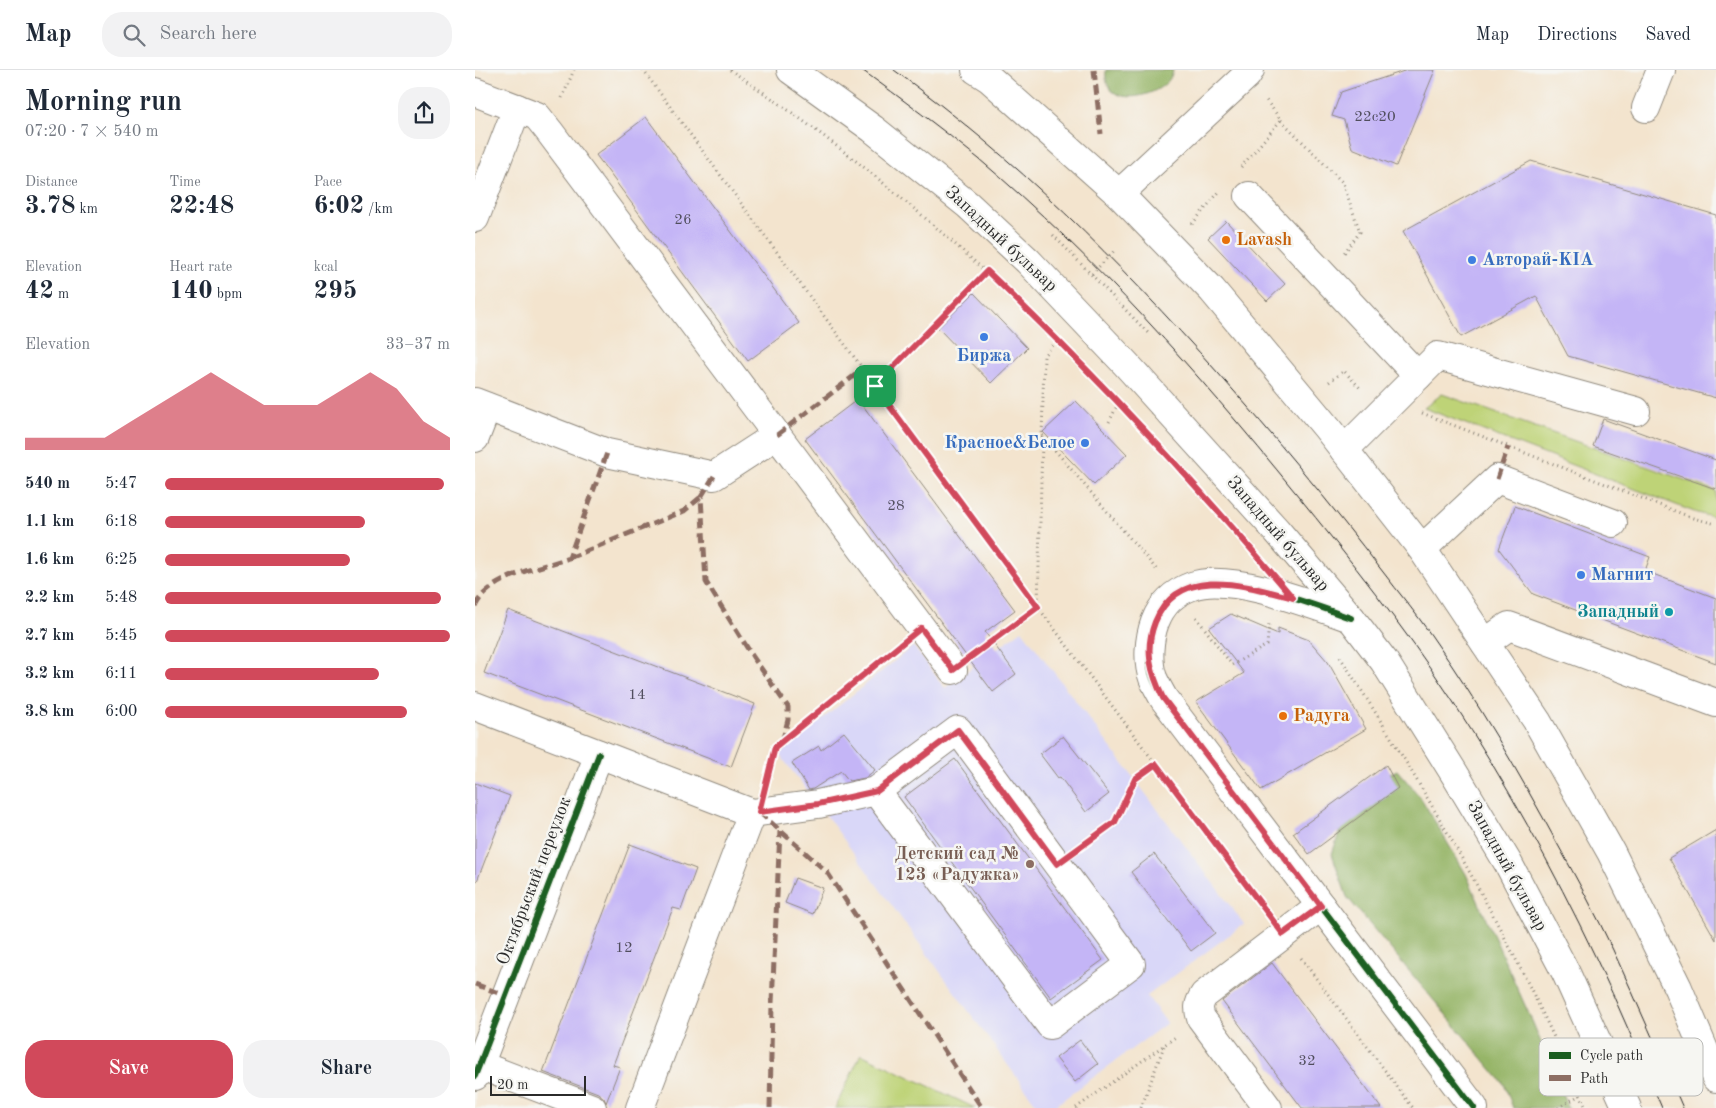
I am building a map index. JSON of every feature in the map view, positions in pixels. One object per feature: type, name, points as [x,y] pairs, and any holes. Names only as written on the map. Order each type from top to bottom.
[{"type":"main road","name":"Западный бульвар","points":[[791,70],[873,129],[968,205],[1029,261],[1126,364],[1277,531],[1351,618],[1384,662],[1455,773],[1508,863],[1566,973],[1595,1038]]},
{"type":"main road","points":[[977,70],[990,79],[1119,194],[1212,290],[1422,550],[1537,721],[1611,852],[1678,988],[1699,1038]]},
{"type":"main road","points":[[1646,108],[1661,70]]},
{"type":"main road","points":[[1119,194],[1249,72]]},
{"type":"main road","points":[[475,92],[537,116],[953,670]]},
{"type":"main road","points":[[475,218],[517,108]]},
{"type":"main road","points":[[1249,196],[1418,376]]},
{"type":"main road","points":[[1343,450],[1438,356],[1636,411]]},
{"type":"main road","points":[[475,438],[481,404],[607,453],[714,476],[777,435]]},
{"type":"main road","points":[[1422,550],[1497,480],[1613,523]]},
{"type":"main road","points":[[1351,618],[1293,598],[1244,585],[1214,583],[1193,585],[1177,593],[1161,608],[1152,630],[1149,653],[1153,676],[1163,698],[1474,1108]]},
{"type":"main road","points":[[1485,643],[1509,626],[1716,703]]},
{"type":"main road","points":[[475,706],[755,813],[818,804],[877,791],[958,730],[1131,964],[1050,1025],[877,791]]},
{"type":"main road","name":"Октябрьский переулок","points":[[477,1071],[599,754]]},
{"type":"main road","points":[[640,1108],[755,813]]},
{"type":"main road","points":[[1268,1108],[1201,1018],[1198,1010],[1199,1002],[1204,995],[1321,906]]},
{"type":"main road","points":[[1703,1047],[1716,1078]]},
{"type":"main road","points":[[477,1071],[592,1108]]},
{"type":"main road","name":"Западный бульвар","points":[[1622,1096],[1627,1108]]},
{"type":"path","points":[[643,70],[1038,607],[1413,1108]]},
{"type":"path","points":[[730,70],[846,153],[932,223],[987,271],[1065,346]]},
{"type":"path","points":[[1249,72],[1281,120],[1343,183],[1360,232],[1325,276]]},
{"type":"path","points":[[1236,172],[1281,120]]},
{"type":"path","points":[[1192,224],[1223,187]]},
{"type":"path","points":[[1053,235],[1149,334]]},
{"type":"path","points":[[1092,274],[1114,251]]},
{"type":"path","points":[[875,386],[987,271]]},
{"type":"path","points":[[1038,607],[1044,355],[1058,340]]},
{"type":"path","points":[[1114,397],[1125,409]]},
{"type":"path","points":[[1109,422],[1119,402]]},
{"type":"path","points":[[1419,412],[1684,514],[1716,524]]},
{"type":"path","points":[[1042,435],[1177,593],[1232,664],[1267,645],[1270,618]]},
{"type":"path","points":[[953,670],[1038,607]]},
{"type":"path","points":[[755,813],[775,747],[921,628]]},
{"type":"path","points":[[1339,656],[1376,713],[1476,883],[1533,993],[1554,1038]]},
{"type":"path","points":[[1057,864],[1115,822],[1135,779],[1156,764]]},
{"type":"path","points":[[1076,1108],[1201,1018]]},
{"type":"path","points":[[1141,1108],[1164,1045]]},
{"type":"path","points":[[1558,1108],[1578,1096]]},
{"type":"path","points":[[1580,1096],[1586,1108]]},
{"type":"shaded area","name":"Детский сад № 123 «Радужка»","points":[[1022,630],[1244,924],[1147,996],[1167,1023],[1052,1108],[1039,1108],[818,804],[779,754],[913,646],[945,688]]},
{"type":"green space","points":[[1106,70],[1173,70],[1170,79],[1150,93],[1125,96],[1114,92],[1107,84]]},
{"type":"green space","points":[[1442,394],[1716,491],[1716,518],[1697,513],[1424,408]]},
{"type":"green space","points":[[1397,770],[1421,798],[1466,874],[1539,1038],[1539,1096],[1563,1096],[1568,1108],[1513,1108],[1504,1084],[1347,897],[1332,854],[1345,815],[1373,782]]},
{"type":"green space","points":[[861,1054],[975,1108],[835,1108]]},
{"type":"building","points":[[1407,70],[1435,70],[1396,166],[1352,148],[1344,120],[1332,116],[1341,92]]},
{"type":"building","points":[[646,117],[799,323],[748,361],[596,155]]},
{"type":"building","points":[[1531,161],[1716,215],[1716,398],[1568,356],[1536,296],[1461,337],[1403,231]]},
{"type":"building","points":[[1226,221],[1285,284],[1267,301],[1208,238]]},
{"type":"building","points":[[974,293],[1027,348],[991,383],[938,328]]},
{"type":"building","points":[[858,399],[1015,610],[985,632],[1016,674],[993,692],[805,439]]},
{"type":"building","name":"Красное&Белое","points":[[1076,401],[1127,454],[1094,485],[1043,432]]},
{"type":"building","points":[[1603,419],[1716,460],[1716,489],[1593,446]]},
{"type":"building","name":"Магнит","points":[[1515,506],[1650,557],[1645,571],[1716,598],[1716,663],[1533,594],[1499,549]]},
{"type":"building","points":[[508,610],[755,704],[731,767],[484,673]]},
{"type":"building","name":"Радуга","points":[[1231,614],[1278,634],[1278,628],[1309,640],[1328,662],[1366,729],[1261,790],[1196,702],[1244,673],[1209,628]]},
{"type":"building","points":[[844,732],[875,770],[865,778],[849,781],[841,771],[809,790],[792,763],[819,746],[821,750]]},
{"type":"building","points":[[1063,736],[1109,794],[1086,812],[1040,754]]},
{"type":"building","points":[[955,759],[1103,960],[1051,998],[904,797]]},
{"type":"building","points":[[1386,765],[1398,788],[1309,854],[1293,833]]},
{"type":"building","points":[[475,783],[510,796],[477,881],[475,881]]},
{"type":"building","points":[[1716,830],[1716,940],[1669,858]]},
{"type":"building","points":[[630,844],[696,869],[681,910],[673,908],[613,1065],[620,1067],[606,1103],[604,1098],[598,1093],[543,1072]]},
{"type":"building","points":[[1154,854],[1215,933],[1191,951],[1131,872]]},
{"type":"building","points":[[795,878],[823,888],[813,914],[785,903]]},
{"type":"building","points":[[1272,963],[1381,1108],[1302,1108],[1222,1001]]},
{"type":"building","points":[[1080,1040],[1098,1064],[1075,1082],[1056,1058]]},
{"type":"tram line","points":[[862,70],[979,159],[1064,236],[1145,318],[1184,361],[1259,448],[1336,543],[1415,646],[1491,762],[1528,825],[1562,890],[1595,956],[1632,1038]]},
{"type":"tram line","points":[[894,70],[982,138],[1104,251],[1218,373],[1343,521],[1425,627],[1497,738],[1600,923],[1653,1038]]},
{"type":"tram line","points":[[1657,1096],[1662,1108]]},
{"type":"tram line","points":[[1678,1096],[1683,1108]]},
{"type":"marked path","points":[[1094,70],[1101,134]]},
{"type":"marked path","points":[[777,435],[863,369]]},
{"type":"marked path","points":[[1497,479],[1508,447]]},
{"type":"marked path","points":[[475,607],[482,596],[503,581],[530,570],[569,558],[607,453]]},
{"type":"marked path","points":[[714,476],[701,497],[706,582],[753,657],[788,707],[788,720],[782,742]]},
{"type":"marked path","points":[[569,558],[684,511],[701,497]]},
{"type":"marked path","points":[[759,812],[827,872],[982,1108]]},
{"type":"marked path","points":[[770,1108],[772,1003],[780,831]]},
{"type":"marked path","points":[[475,984],[506,996]]},
{"type":"cycle path","points":[[1351,618],[1294,598],[1249,587],[1228,583],[1208,583],[1192,586],[1179,592],[1169,600],[1158,616],[1150,643],[1151,672],[1164,699],[1474,1108]]},
{"type":"cycle path","points":[[475,1076],[599,754]]},
{"type":"place","name":"Lavash","points":[[1226,240]]},
{"type":"place","name":"Авторай-KIA","points":[[1472,260]]},
{"type":"place","name":"Биржа","points":[[984,337]]},
{"type":"place","name":"Красное&Белое","points":[[1085,443]]},
{"type":"place","name":"Магнит","points":[[1581,575]]},
{"type":"place","name":"Западный","points":[[1669,612]]},
{"type":"place","name":"Радуга","points":[[1283,716]]},
{"type":"place","name":"Детский сад № 123 «Радужка»","points":[[1030,864]]},
{"type":"route","points":[[987,271],[1119,402],[1249,546],[1293,598],[1244,585],[1214,583],[1193,585],[1177,593],[1161,608],[1152,630],[1149,653],[1153,676],[1163,698],[1321,906],[1283,934],[1156,764],[1135,779],[1115,822],[1057,864],[958,730],[877,791],[818,804],[759,812],[775,747],[921,628],[953,670],[1038,607],[875,386],[987,271]]}]
